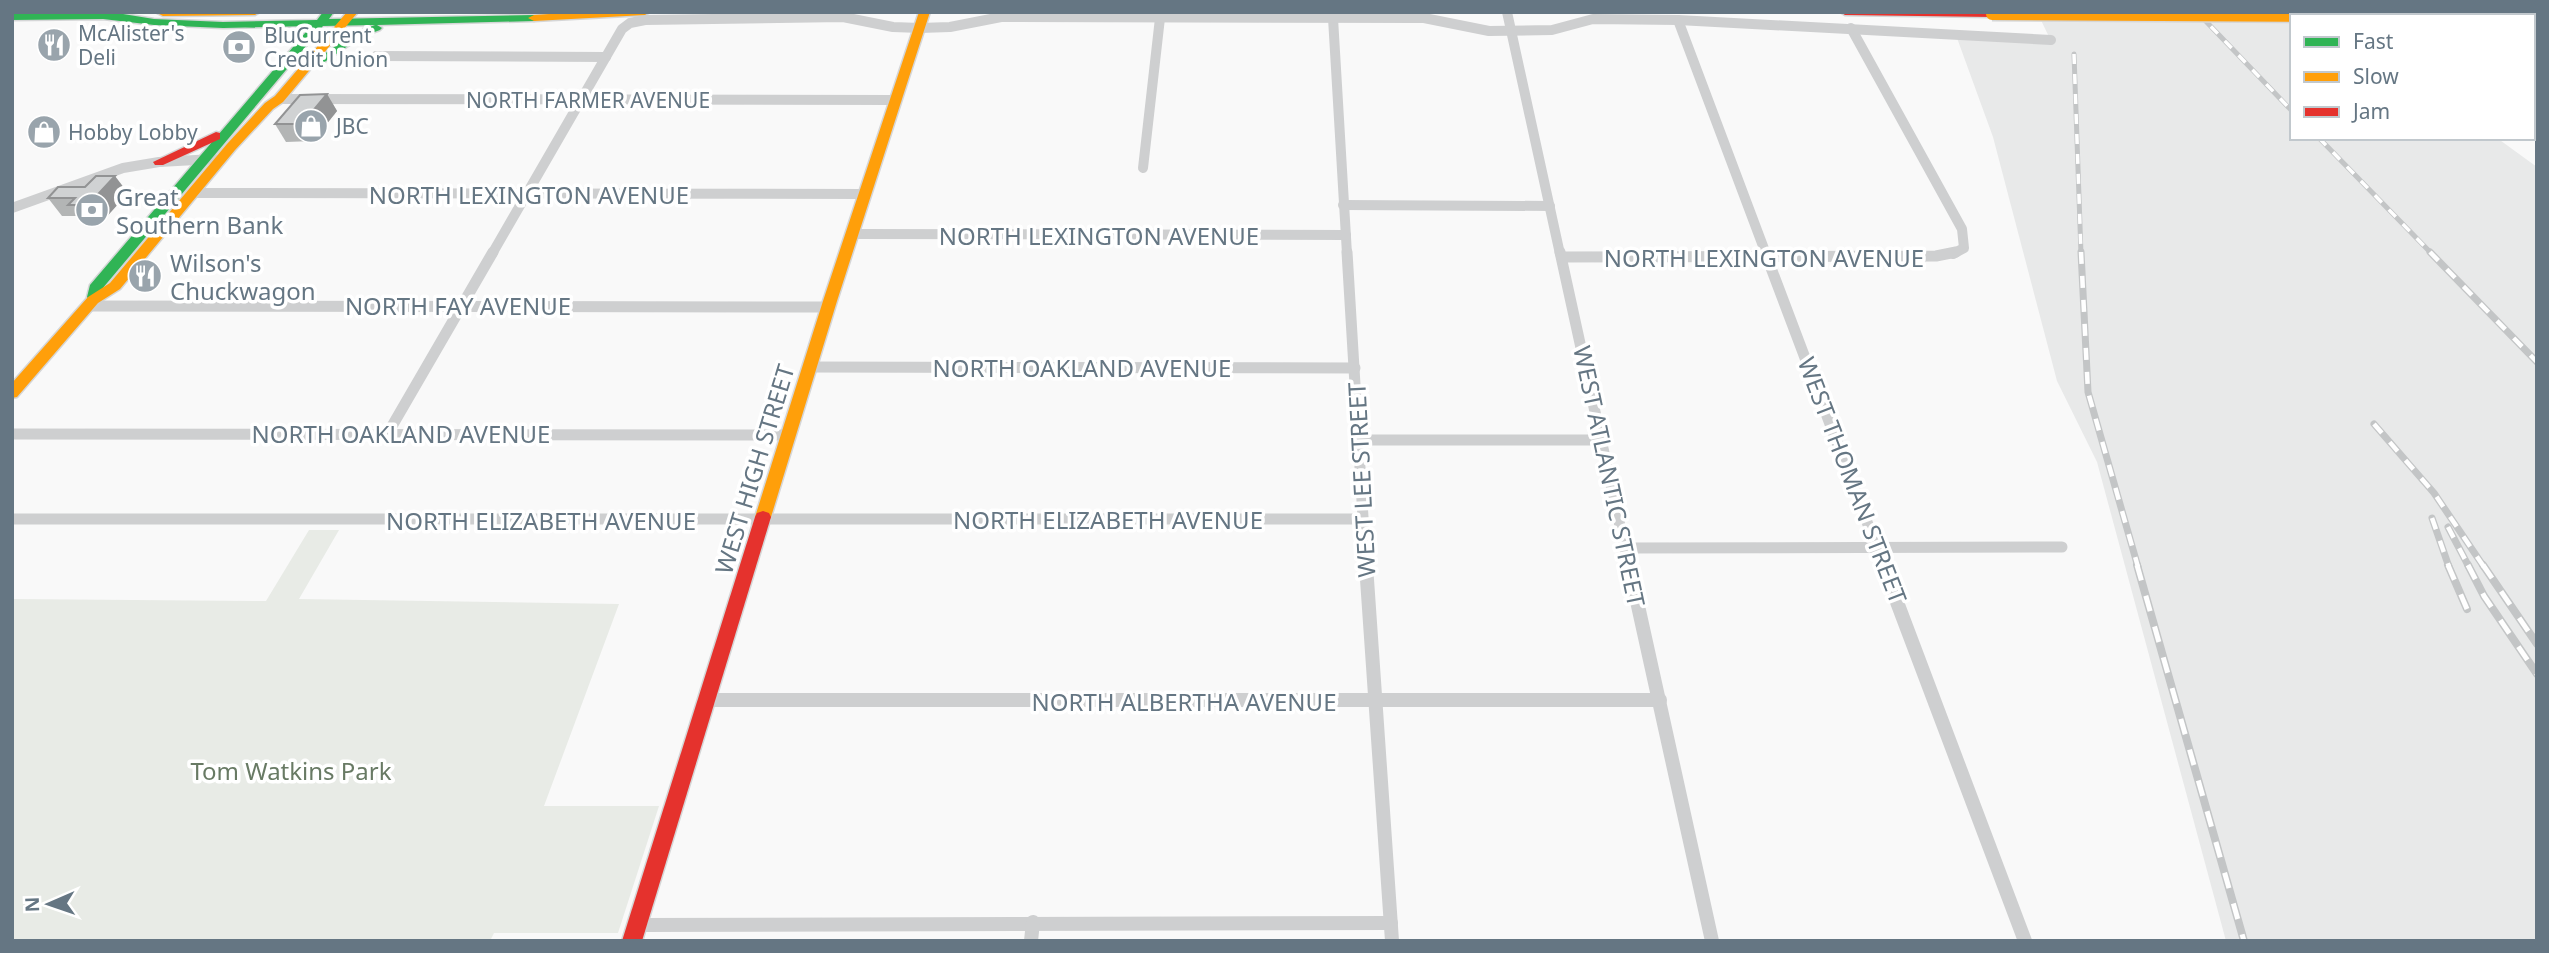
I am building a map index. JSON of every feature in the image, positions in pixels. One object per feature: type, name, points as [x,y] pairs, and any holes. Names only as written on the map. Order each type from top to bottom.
[{"type":"main road","points":[[12,17],[255,12]]},
{"type":"main road","points":[[150,24],[324,18],[348,18],[386,24],[450,24],[645,12]]},
{"type":"main road","points":[[1848,20],[1992,14],[2290,16]]},
{"type":"main road","points":[[107,17],[184,29],[270,32],[295,41],[297,49]]},
{"type":"main road","points":[[91,303],[95,288],[324,18]]},
{"type":"main road","points":[[284,94],[348,18]]},
{"type":"main road","name":"WEST HIGH STREET","points":[[632,941],[852,234],[923,20]]},
{"type":"main road","points":[[12,393],[91,303],[114,286],[269,106],[337,47],[357,35],[386,24]]},
{"type":"main road","points":[[159,162],[192,149],[231,126]]},
{"type":"street","name":"WEST ATLANTIC STREET","points":[[1507,12],[1712,941]]},
{"type":"street","points":[[388,433],[580,100],[622,29],[630,23],[645,20],[843,17],[867,19],[893,27],[923,20],[950,27],[1001,17],[1333,18],[1436,19],[1478,30],[1512,31],[1552,30],[1593,19],[1848,20],[2051,40]]},
{"type":"street","points":[[1143,168],[1160,18]]},
{"type":"street","name":"WEST LEE STREET","points":[[1333,18],[1374,701],[1392,941]]},
{"type":"street","name":"WEST THOMAN STREET","points":[[1678,20],[2025,941]]},
{"type":"street","name":"NORTH LEXINGTON AVENUE","points":[[1562,257],[1936,256],[1953,254],[1964,248],[1962,229],[1848,20]]},
{"type":"street","points":[[376,56],[606,57]]},
{"type":"street","name":"NORTH FARMER AVENUE","points":[[284,94],[580,100],[897,100]]},
{"type":"street","points":[[12,208],[103,174],[159,162],[221,159]]},
{"type":"street","name":"NORTH LEXINGTON AVENUE","points":[[192,193],[865,194]]},
{"type":"street","points":[[1343,205],[1550,206]]},
{"type":"street","name":"NORTH LEXINGTON AVENUE","points":[[852,234],[1346,235]]},
{"type":"street","name":"NORTH FAY AVENUE","points":[[91,303],[829,307]]},
{"type":"street","name":"NORTH OAKLAND AVENUE","points":[[810,367],[1355,368]]},
{"type":"street","name":"NORTH OAKLAND AVENUE","points":[[12,434],[789,435]]},
{"type":"street","points":[[1359,440],[1602,440]]},
{"type":"street","name":"NORTH ELIZABETH AVENUE","points":[[12,519],[1363,519]]},
{"type":"street","points":[[1626,548],[2062,547]]},
{"type":"street","name":"NORTH ALBERTHA AVENUE","points":[[708,700],[1660,700]]},
{"type":"street","points":[[1031,941],[1034,922]]},
{"type":"street","points":[[638,925],[1391,923]]},
{"type":"shaded area","points":[[2037,12],[2290,16],[2290,140],[2500,140],[2537,167],[2537,941],[2226,941],[2097,462],[2057,381],[1993,137],[1957,38],[2052,43]]},
{"type":"green space","name":"Tom Watkins Park","points":[[309,530],[339,530],[299,599],[619,604],[544,806],[659,806],[618,933],[494,933],[490,941],[12,941],[12,599],[266,601]]},
{"type":"building","points":[[327,94],[302,124],[275,124],[300,95]]},
{"type":"building","points":[[96,176],[115,176],[88,205],[68,205],[75,198],[48,198],[58,187],[85,187]]},
{"type":"railway","points":[[2197,12],[2290,109]]},
{"type":"railway","points":[[2074,54],[2081,254]]},
{"type":"railway","points":[[2321,140],[2432,254]]},
{"type":"railway","points":[[2081,252],[2088,392],[2138,567]]},
{"type":"railway","points":[[2430,252],[2537,362]]},
{"type":"railway","points":[[2374,424],[2434,493],[2484,567]]},
{"type":"railway","points":[[2432,518],[2449,567]]},
{"type":"railway","points":[[2448,527],[2469,567]]},
{"type":"railway","points":[[2137,565],[2244,941]]},
{"type":"railway","points":[[2448,565],[2467,609]]},
{"type":"railway","points":[[2468,565],[2484,596],[2537,674]]},
{"type":"railway","points":[[2483,565],[2537,644]]},
{"type":"traffic: fast","points":[[94,297],[95,288],[329,12]]},
{"type":"traffic: fast","points":[[12,17],[117,16]]},
{"type":"traffic: fast","points":[[107,17],[223,25],[534,18]]},
{"type":"traffic: fast","points":[[323,60],[357,35],[376,28]]},
{"type":"traffic: slow","points":[[163,13],[255,12]]},
{"type":"traffic: slow","points":[[12,393],[93,300],[115,286],[231,147],[269,106],[279,99],[353,12]]},
{"type":"traffic: slow","points":[[534,18],[645,12]]},
{"type":"traffic: slow","points":[[763,517],[830,301],[925,12]]},
{"type":"traffic: slow","points":[[1992,14],[2290,16]]},
{"type":"traffic: jam","points":[[1845,12],[1992,14]]},
{"type":"traffic: jam","points":[[159,162],[216,136]]},
{"type":"traffic: jam","points":[[632,941],[763,517]]},
{"type":"place","name":"McAlister's Deli","points":[[54,45]]},
{"type":"place","name":"BluCurrent Credit Union","points":[[239,47]]},
{"type":"place","name":"JBC","points":[[311,126]]},
{"type":"place","name":"Hobby Lobby","points":[[44,132]]},
{"type":"place","name":"Great Southern Bank","points":[[92,210]]},
{"type":"place","name":"Wilson's Chuckwagon","points":[[145,276]]}]
